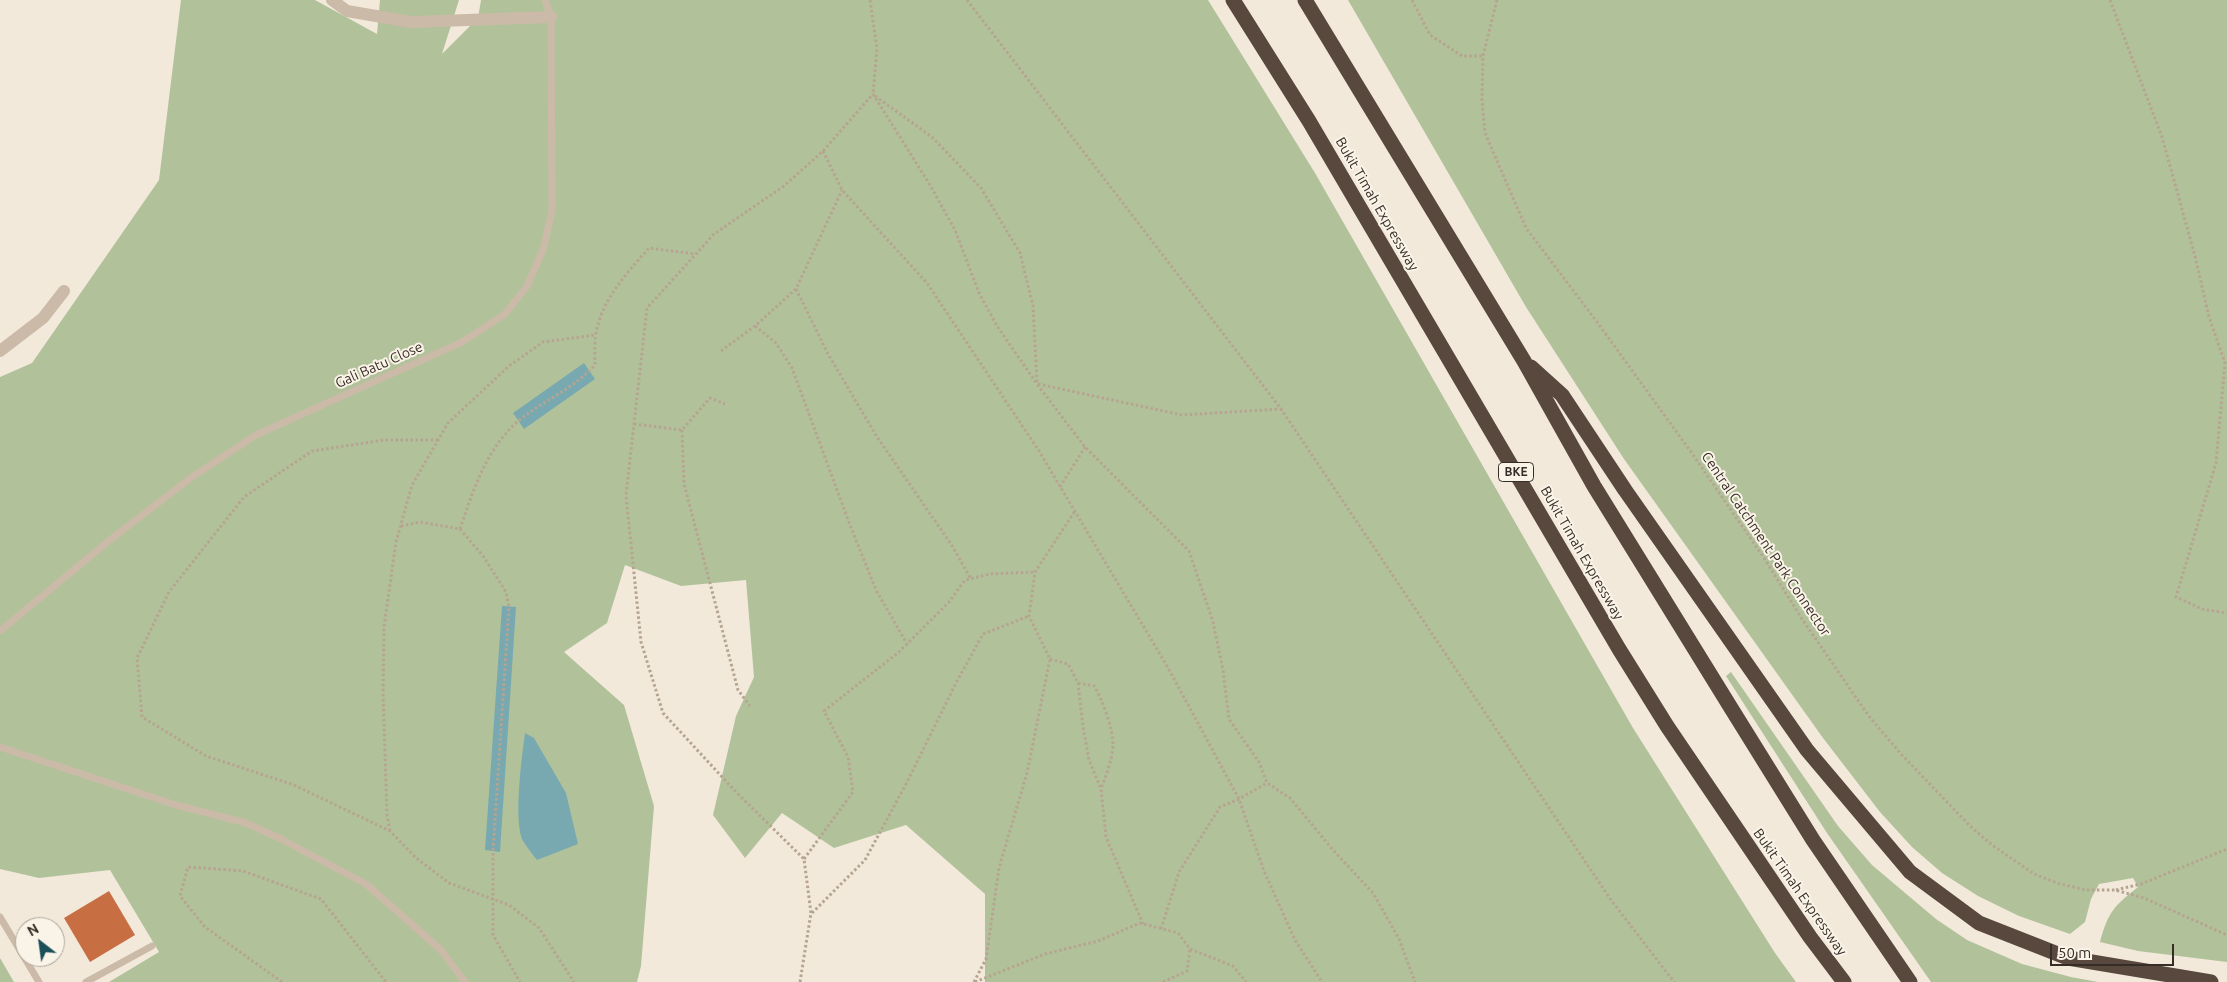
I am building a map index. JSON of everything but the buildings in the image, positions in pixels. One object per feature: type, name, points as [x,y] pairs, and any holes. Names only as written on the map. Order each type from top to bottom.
[{"type":"highway","name":"Bukit Timah Expressway","points":[[1233,0],[1309,121],[1666,726],[1810,937],[1844,982]]},
{"type":"highway","points":[[1305,0],[1524,361],[1594,486],[1746,733],[1814,840],[1910,982]]},
{"type":"highway","points":[[1524,361],[1549,381],[1562,395],[1625,490],[1807,750],[1910,872],[1979,923],[2068,958],[2212,982]]},
{"type":"highway","points":[[1810,937],[1838,982]]},
{"type":"street","points":[[332,0],[347,11],[411,22],[551,17]]},
{"type":"street","points":[[0,351],[44,318],[64,291]]},
{"type":"lane","name":"Gali Batu Close","points":[[0,631],[111,539],[184,483],[256,435],[462,342],[505,314],[527,286],[544,247],[552,210],[551,17],[545,0]]},
{"type":"lane","points":[[0,747],[176,805],[246,823],[281,839],[366,884],[440,949],[465,982]]},
{"type":"lane","points":[[0,917],[39,982]]},
{"type":"lane","points":[[86,982],[152,946]]},
{"type":"path","points":[[800,982],[811,914],[804,859],[736,792],[663,713],[641,642],[626,495],[647,308],[714,234],[784,186],[824,151],[873,94],[877,49],[870,0]]},
{"type":"path","points":[[967,0],[1281,409],[1611,900],[1674,982]]},
{"type":"path","points":[[1412,0],[1430,35],[1462,56],[1483,56]]},
{"type":"path","name":"Central Catchment Park Connector","points":[[1496,0],[1483,56],[1482,100],[1486,134],[1526,228],[1598,322],[1690,452],[1764,558],[1802,619],[1868,715],[1900,754],[1970,826],[1992,846],[2034,874],[2057,883],[2086,890],[2115,890],[2144,898],[2227,934]]},
{"type":"path","points":[[2110,0],[2162,137],[2196,256],[2209,318],[2225,363],[2216,463],[2176,597],[2202,609],[2227,613]]},
{"type":"path","points":[[873,94],[930,185],[955,230],[979,293],[998,326],[1037,384],[1085,446],[1189,551],[1213,622],[1224,670],[1229,719],[1260,762],[1266,784],[1290,798],[1333,850],[1373,893],[1400,939],[1414,982]]},
{"type":"path","points":[[873,94],[932,137],[981,188],[1020,253],[1033,306],[1037,384]]},
{"type":"path","points":[[824,151],[842,190],[927,283],[1039,451],[1075,511],[1167,666],[1239,799],[1268,879],[1295,940],[1322,982]]},
{"type":"path","points":[[721,351],[755,326],[796,289],[842,190]]},
{"type":"path","points":[[460,529],[486,460],[509,430],[589,371],[594,365],[595,335],[615,286],[648,248],[696,254]]},
{"type":"path","points":[[796,289],[828,354],[877,437],[951,544],[971,579]]},
{"type":"path","points":[[755,326],[776,344],[792,368],[876,590],[907,644]]},
{"type":"path","points":[[390,831],[387,815],[383,692],[384,627],[396,542],[412,485],[448,423],[509,366],[543,342],[595,335]]},
{"type":"path","points":[[1037,384],[1182,416],[1281,409]]},
{"type":"path","points":[[725,404],[710,398],[682,430],[684,484],[738,690],[750,706]]},
{"type":"path","points":[[634,424],[682,430]]},
{"type":"path","points":[[438,440],[384,440],[312,451],[244,497],[169,592],[137,658],[142,717],[206,756],[294,785],[390,831],[415,858],[450,883],[509,905],[539,928],[574,982]]},
{"type":"path","points":[[1060,487],[1085,446]]},
{"type":"path","points":[[975,982],[986,960],[999,868],[1027,773],[1050,659],[1029,616],[1035,572],[1075,511]]},
{"type":"path","points":[[400,526],[420,522],[460,529],[483,556],[506,592],[509,607],[493,851],[493,935],[520,982]]},
{"type":"path","points":[[804,859],[853,792],[848,757],[824,711],[907,644],[949,602],[965,580],[990,574],[1035,572]]},
{"type":"path","points":[[811,914],[866,860],[983,634],[1029,616]]},
{"type":"path","points":[[1050,659],[1068,664],[1078,683],[1089,760],[1101,789],[1106,837],[1144,924]]},
{"type":"path","points":[[1078,683],[1094,686],[1102,698],[1113,744],[1111,759],[1101,789]]},
{"type":"path","points":[[1162,929],[1179,872],[1220,807],[1266,784]]},
{"type":"path","points":[[2115,890],[2141,884],[2227,849]]},
{"type":"path","points":[[282,982],[205,927],[180,896],[188,868],[243,871],[321,899],[386,982]]},
{"type":"path","points":[[975,982],[1045,954],[1098,941],[1140,924],[1178,933],[1190,949],[1233,966],[1246,982]]},
{"type":"path","points":[[1163,982],[1170,981],[1187,971],[1190,949]]},
{"type":"green space","points":[[181,0],[315,0],[377,34],[380,0],[459,0],[442,54],[478,18],[481,0],[1208,0],[1315,173],[1633,728],[1775,953],[1796,982],[985,982],[985,894],[906,825],[834,848],[782,813],[745,858],[713,815],[736,716],[754,677],[746,580],[681,586],[625,565],[607,623],[564,652],[624,705],[654,806],[641,966],[637,982],[109,982],[159,952],[110,870],[39,878],[0,869],[0,377],[32,363],[159,180]]},
{"type":"green space","points":[[1348,0],[2227,0],[2227,962],[2138,951],[2100,942],[2106,923],[2113,910],[2138,887],[2133,878],[2099,884],[2091,899],[2085,922],[2070,934],[2019,916],[1978,896],[1942,873],[1912,847],[1880,812],[1823,738],[1624,459],[1526,307]]},
{"type":"green space","points":[[1731,672],[1838,826],[1872,865],[1936,919],[1967,940],[2022,964],[2098,982],[1931,982],[1827,833],[1726,676]]},
{"type":"green space","points":[[0,958],[14,982],[0,982]]},
{"type":"water","points":[[584,363],[595,379],[524,429],[513,413]]},
{"type":"water","points":[[502,606],[516,607],[500,852],[485,850]]},
{"type":"water","points":[[525,733],[534,738],[566,793],[578,844],[537,860],[523,841],[520,832],[518,804]]}]
